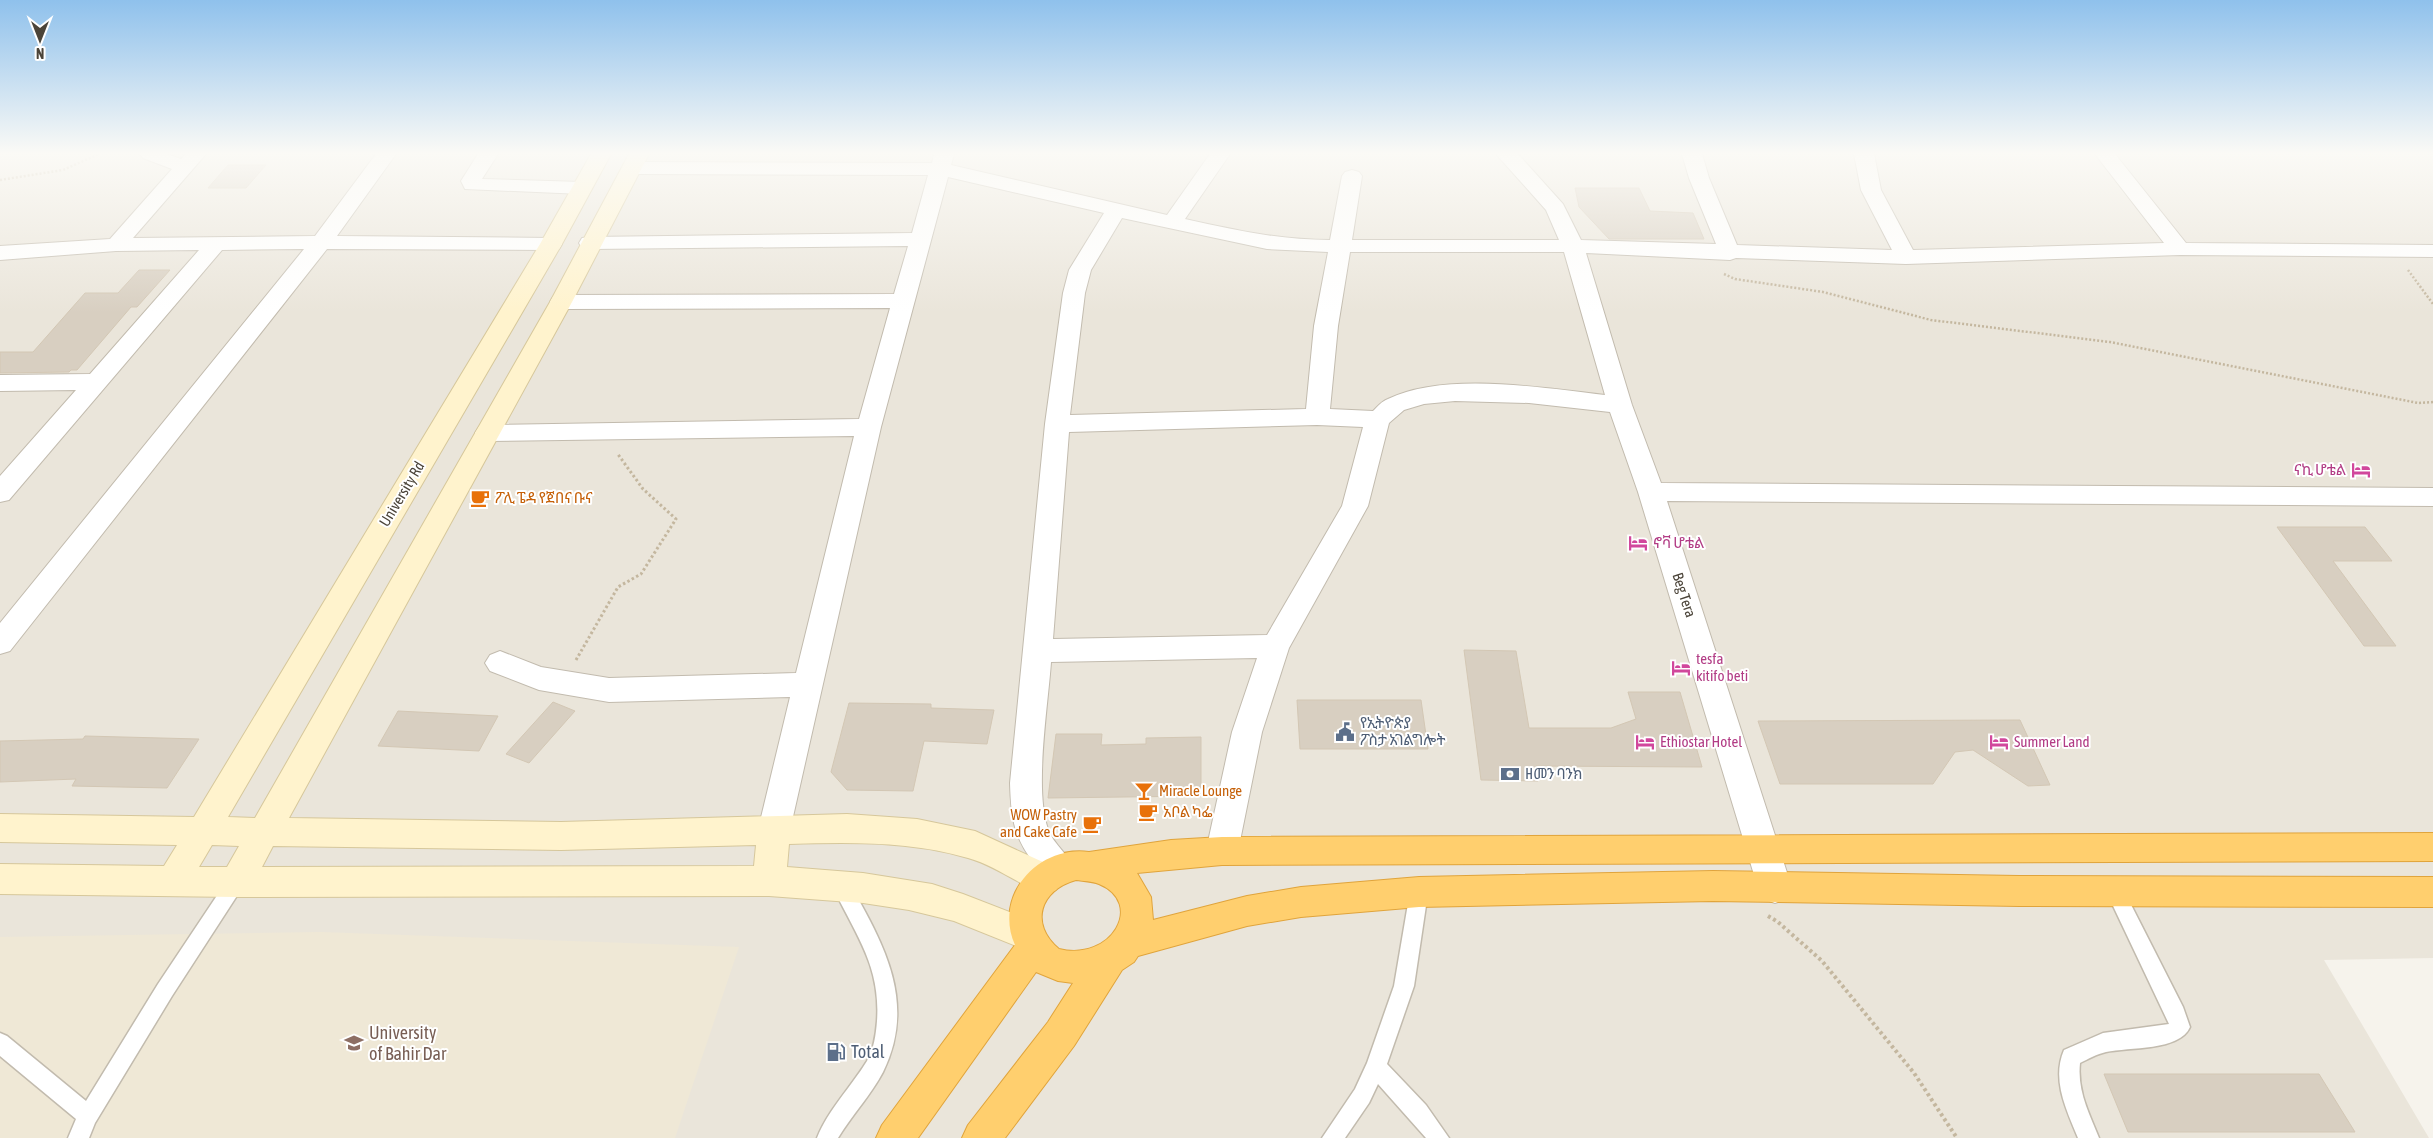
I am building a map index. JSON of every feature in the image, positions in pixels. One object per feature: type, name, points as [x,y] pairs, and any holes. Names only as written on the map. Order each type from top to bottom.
[{"type":"highway","points":[[2433,847],[1765,851],[1222,851],[1171,854],[1094,865],[1076,865],[1051,875],[1033,891],[1026,905],[1024,920],[1029,941],[1048,961],[1067,967],[1089,967],[1119,950],[1247,911],[1301,902],[1419,892],[1713,886],[1768,900],[2115,891],[2433,892]]},
{"type":"highway","points":[[981,1138],[1061,1034],[1137,922],[1137,902],[1128,885],[1113,872],[1094,865]]},
{"type":"highway","points":[[895,1138],[1029,941]]},
{"type":"street","points":[[116,245],[149,207]]},
{"type":"street","points":[[0,643],[321,242],[347,207]]},
{"type":"street","name":"University Rd","points":[[173,881],[571,207]]},
{"type":"street","points":[[236,882],[561,302],[610,207]]},
{"type":"street","points":[[769,881],[774,830],[807,685],[869,427],[929,207]]},
{"type":"street","points":[[1106,207],[1281,245],[1573,246],[1690,252],[1906,257],[2180,249],[2433,251]]},
{"type":"street","points":[[1172,222],[1183,207]]},
{"type":"street","points":[[1317,417],[1326,326],[1347,207]]},
{"type":"street","name":"Beg Tera","points":[[1555,207],[1573,246],[1620,405],[1651,492],[1765,851],[1768,900]]},
{"type":"street","points":[[1711,207],[1730,253]]},
{"type":"street","points":[[1880,207],[1906,257]]},
{"type":"street","points":[[2147,207],[2180,249]]},
{"type":"street","points":[[1051,875],[1033,837],[1027,809],[1026,784],[1057,424],[1074,293],[1080,270],[1116,210]]},
{"type":"street","points":[[0,253],[116,245],[321,242],[551,244],[920,239]]},
{"type":"street","points":[[0,494],[216,244]]},
{"type":"street","points":[[0,275],[24,250]]},
{"type":"street","points":[[561,302],[904,301]]},
{"type":"street","points":[[0,382],[97,382]]},
{"type":"street","points":[[1222,851],[1247,732],[1275,646],[1355,506],[1378,419],[1384,410],[1406,401],[1450,391],[1482,391],[1620,405]]},
{"type":"street","points":[[1057,424],[1317,417],[1378,419]]},
{"type":"street","points":[[488,433],[869,427]]},
{"type":"street","points":[[1651,492],[2433,497]]},
{"type":"street","points":[[1038,651],[1275,646]]},
{"type":"street","points":[[500,663],[539,678],[609,690],[807,685]]},
{"type":"street","points":[[0,828],[561,836],[847,828],[917,833],[975,845],[1051,875]]},
{"type":"street","points":[[0,879],[236,882],[769,881],[841,885],[896,893],[954,906],[1029,941]]},
{"type":"lane","points":[[78,1138],[88,1116],[165,990],[236,882]]},
{"type":"lane","points":[[826,1138],[875,1066],[884,1042],[887,1023],[887,979],[875,949],[841,885]]},
{"type":"lane","points":[[2089,1138],[2073,1101],[2068,1076],[2071,1057],[2102,1043],[2173,1033],[2180,1027],[2176,1014],[2115,891]]},
{"type":"lane","points":[[1332,1138],[1362,1096],[1376,1067],[1404,986],[1419,892]]},
{"type":"lane","points":[[0,1043],[88,1116]]},
{"type":"lane","points":[[1376,1067],[1419,1112],[1439,1138]]},
{"type":"path","points":[[1690,252],[1706,265],[1735,279],[1823,292],[1931,320],[2110,342],[2418,403],[2433,402]]},
{"type":"path","points":[[2393,252],[2433,304]]},
{"type":"path","points":[[563,682],[618,587],[640,574],[676,519],[652,500],[629,475],[617,453],[629,431]]},
{"type":"path","points":[[1768,900],[1778,922],[1822,961],[1914,1073],[1957,1138]]},
{"type":"shaded area","points":[[0,207],[2433,207],[2433,958],[2324,960],[2429,1138],[0,1138]]},
{"type":"shaded area","name":"University of Bahir Dar","points":[[321,932],[739,947],[675,1138],[0,1138],[0,937]]},
{"type":"building","points":[[1579,207],[1648,207],[1650,211],[1693,213],[1704,239],[1609,239]]},
{"type":"building","points":[[139,270],[170,270],[137,307],[131,307],[77,370],[69,372],[0,373],[0,352],[33,352],[85,293],[118,293]]},
{"type":"building","points":[[2277,527],[2365,527],[2392,561],[2333,561],[2396,646],[2364,646]]},
{"type":"building","points":[[1464,650],[1516,651],[1529,728],[1611,728],[1636,719],[1628,692],[1680,692],[1702,767],[1536,766],[1538,781],[1481,780]]},
{"type":"building","points":[[1297,700],[1421,700],[1428,749],[1300,749]]},
{"type":"building","points":[[553,702],[575,711],[529,763],[506,754]]},
{"type":"building","points":[[849,703],[931,704],[931,708],[994,710],[987,744],[924,741],[913,791],[847,790],[831,772]]},
{"type":"building","points":[[398,711],[498,716],[479,751],[378,746]]},
{"type":"building","points":[[2020,720],[2050,785],[2028,786],[1973,750],[1955,752],[1933,784],[1780,784],[1758,721]]},
{"type":"building","points":[[1056,734],[1102,734],[1101,745],[1146,744],[1146,738],[1201,737],[1201,796],[1048,798]]},
{"type":"building","points":[[85,736],[199,739],[167,788],[72,786],[76,779],[0,782],[0,741],[83,739]]},
{"type":"building","points":[[2104,1074],[2319,1074],[2355,1132],[2128,1132]]},
{"type":"place","name":"ናኪ ሆቴል","points":[[2361,470]]},
{"type":"place","name":"ፖሊ ፔዳ የጀበና ቡና","points":[[480,498]]},
{"type":"place","name":"ኖቫ ሆቴል","points":[[1638,543]]},
{"type":"place","name":"tesfa kitifo beti","points":[[1681,668]]},
{"type":"place","name":"የኢትዮጵያ ፖስታ አገልግሎት","points":[[1345,732]]},
{"type":"place","name":"Ethiostar Hotel","points":[[1645,742]]},
{"type":"place","name":"Summer Land","points":[[1999,742]]},
{"type":"place","name":"ዘመን ባንክ","points":[[1510,774]]},
{"type":"place","name":"Miracle Lounge","points":[[1144,791]]},
{"type":"place","name":"አቦል ካፌ","points":[[1148,812]]},
{"type":"place","name":"WOW Pastry and Cake Cafe","points":[[1092,824]]},
{"type":"place","name":"University of Bahir Dar","points":[[354,1043]]},
{"type":"place","name":"Total","points":[[836,1052]]}]
